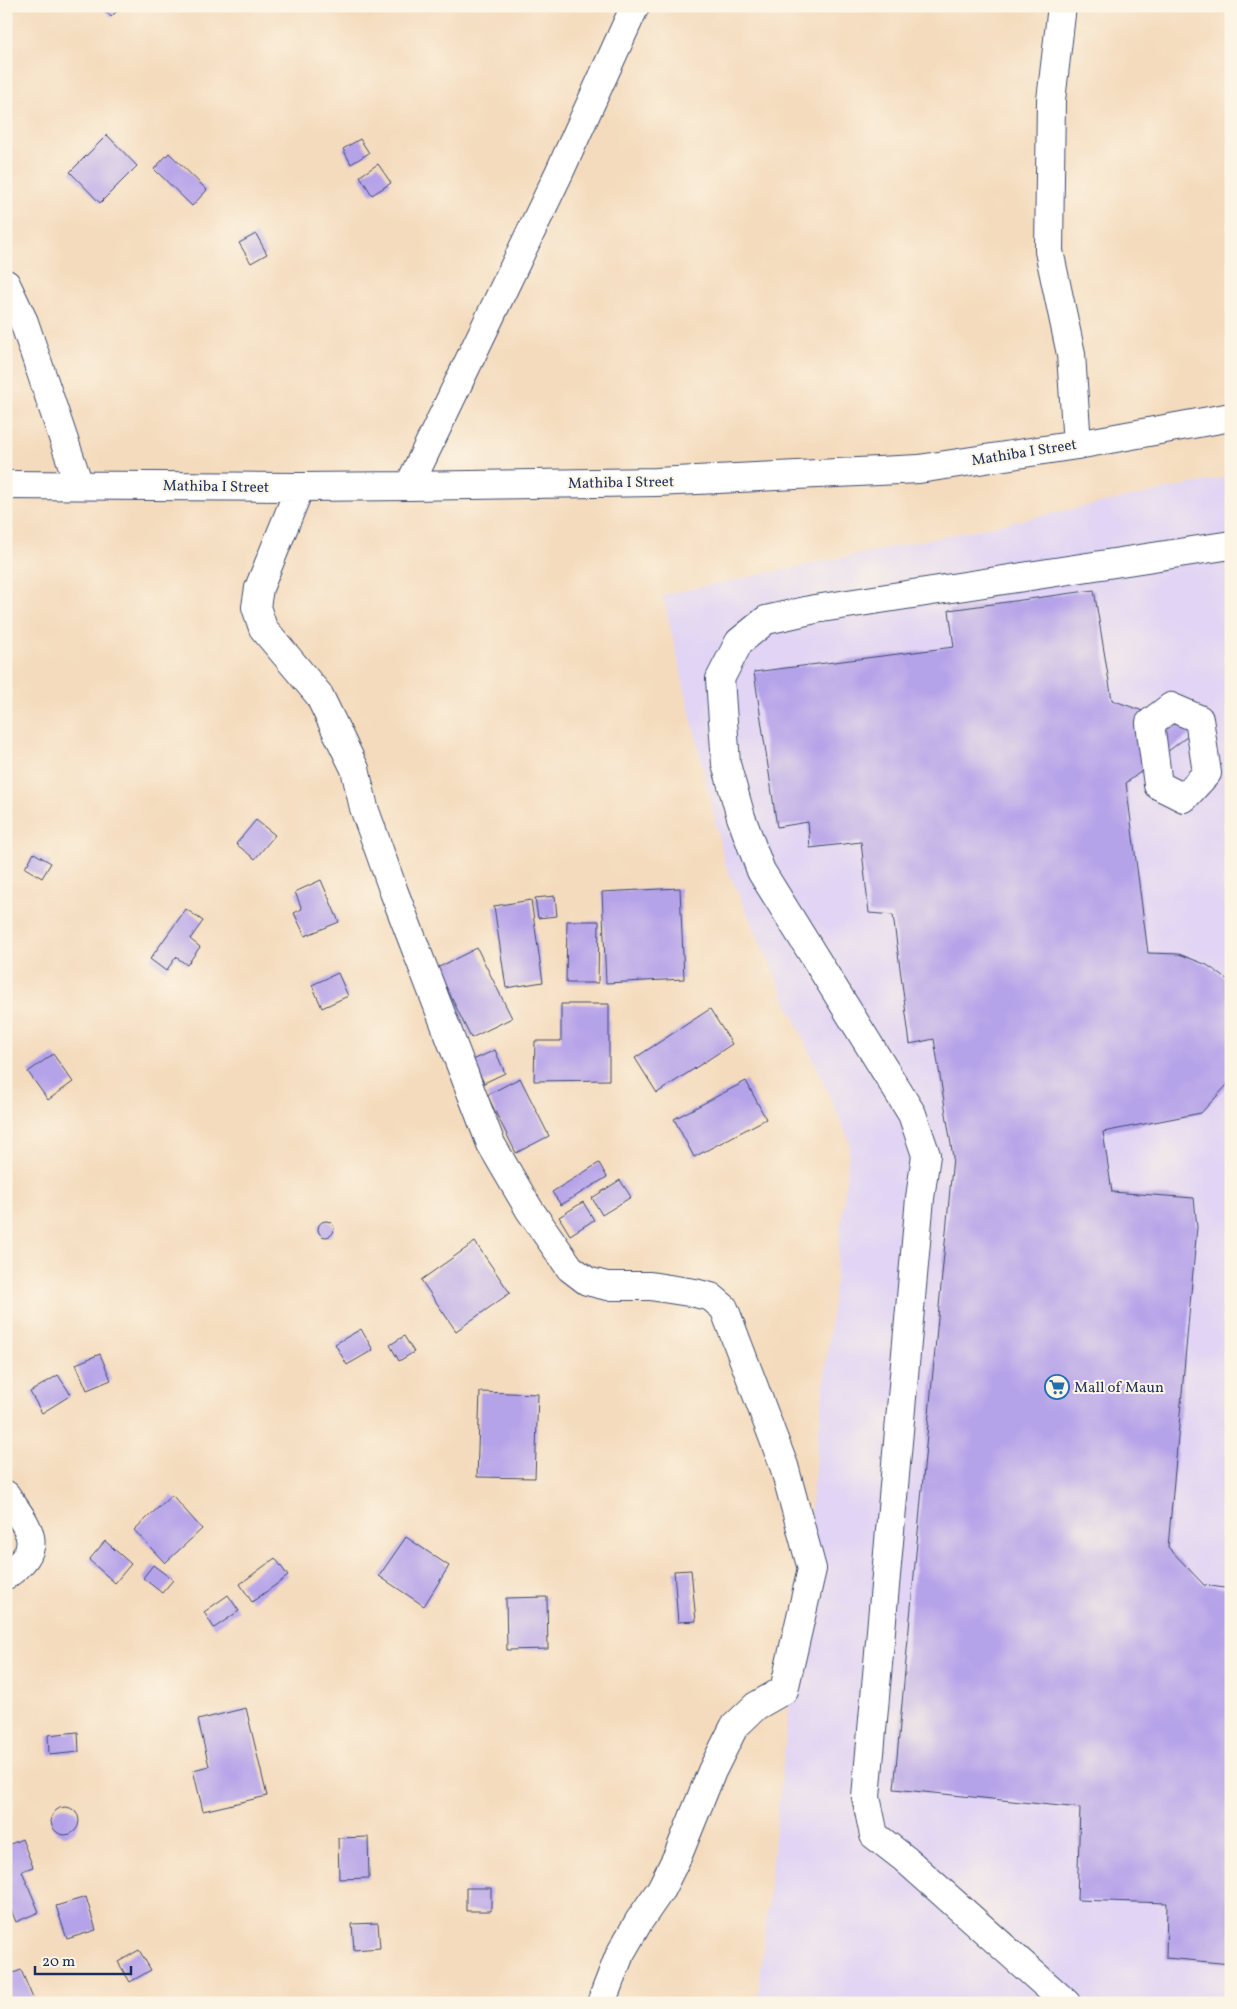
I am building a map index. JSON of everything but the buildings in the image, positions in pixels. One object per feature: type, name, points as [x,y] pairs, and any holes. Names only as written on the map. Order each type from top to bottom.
[{"type":"street","points":[[409,486],[559,173],[635,6]]},
{"type":"street","points":[[1062,6],[1051,100],[1049,251],[1071,354],[1077,445]]},
{"type":"street","points":[[6,284],[24,322],[80,485]]},
{"type":"street","name":"Mathiba I Street","points":[[6,485],[300,487],[656,482],[920,469],[1077,445],[1231,417]]},
{"type":"street","points":[[300,487],[259,588],[256,607],[264,628],[319,695],[355,769],[364,808],[394,892],[491,1144],[529,1209],[565,1261],[570,1268],[587,1281],[607,1286],[650,1286],[695,1293],[712,1297],[724,1308],[784,1466],[812,1569],[784,1690],[756,1706],[734,1727],[712,1770],[678,1856],[661,1888],[620,1954],[600,2003]]},
{"type":"street","points":[[1066,2003],[905,1859],[874,1835],[866,1797],[926,1155],[912,1114],[761,871],[741,817],[726,764],[720,680],[739,642],[766,620],[815,609],[1231,545]]},
{"type":"street","points":[[6,1495],[26,1525],[31,1544],[29,1555],[18,1567],[6,1575]]},
{"type":"shaded area","points":[[1231,476],[1231,2003],[764,2003],[758,1996],[850,1142],[725,864],[663,595]]},
{"type":"place","name":"Mall of Maun","points":[[1057,1387]]}]
